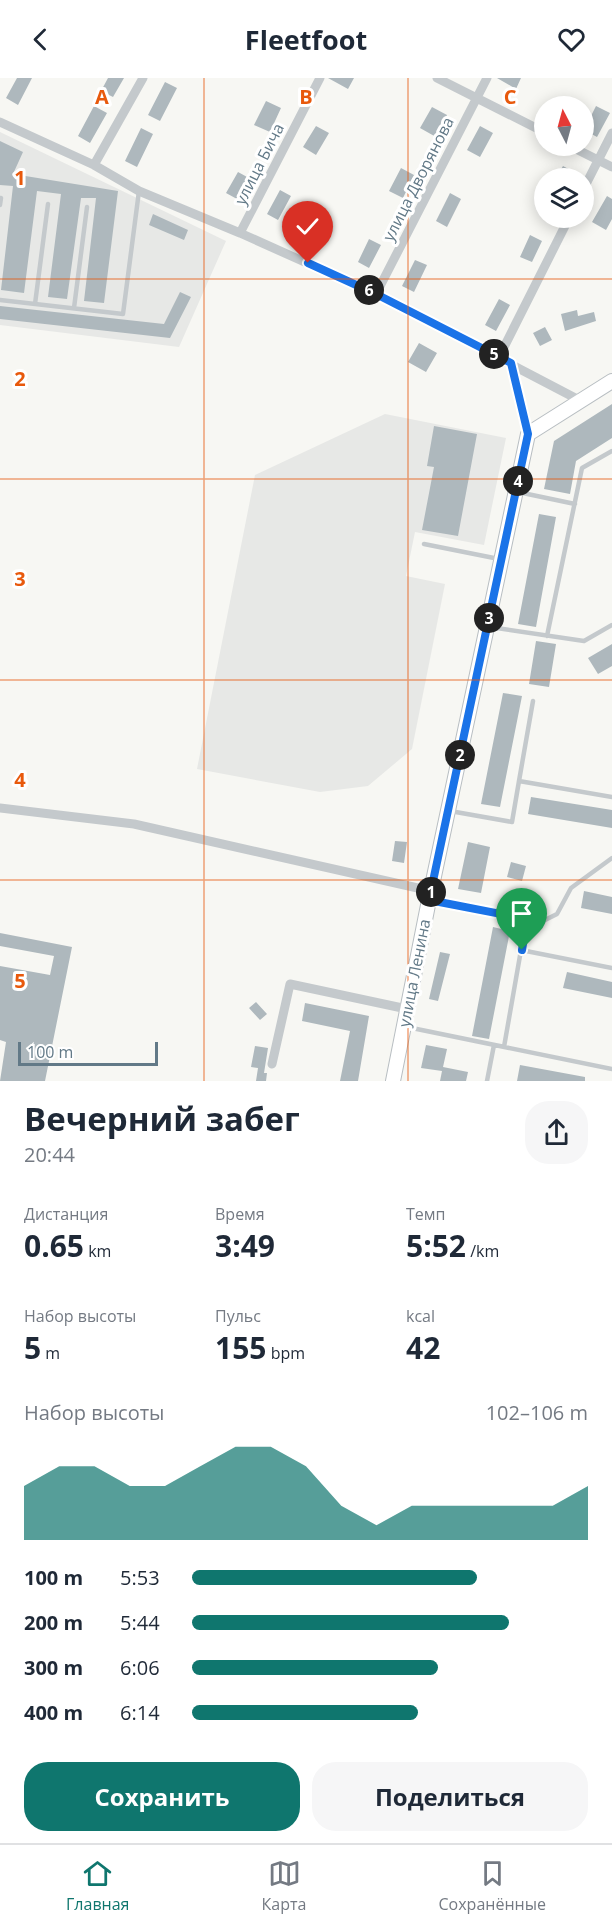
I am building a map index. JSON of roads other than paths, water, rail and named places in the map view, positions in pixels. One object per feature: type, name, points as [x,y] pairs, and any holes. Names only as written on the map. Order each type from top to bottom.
[{"type":"street","points":[[94,165],[143,78]]},
{"type":"street","name":"улица Бича","points":[[240,233],[320,78]]},
{"type":"street","points":[[437,78],[534,127]]},
{"type":"street","name":"улица Дворянова","points":[[376,294],[487,78]]},
{"type":"street","points":[[0,122],[94,165],[139,191],[376,294],[581,401]]},
{"type":"street","points":[[594,168],[612,133]]},
{"type":"street","points":[[590,156],[612,167]]},
{"type":"street","points":[[499,357],[564,228]]},
{"type":"street","points":[[511,363],[528,434],[612,381]]},
{"type":"street","name":"улица Ленина","points":[[393,1081],[528,434]]},
{"type":"street","points":[[0,808],[134,824],[430,895]]},
{"type":"street","points":[[272,1064],[291,984],[407,1009]]},
{"type":"lane","points":[[0,300],[123,314],[139,191]]},
{"type":"lane","points":[[0,206],[1,198]]},
{"type":"lane","points":[[35,304],[48,204]]},
{"type":"lane","points":[[74,309],[87,207]]},
{"type":"lane","points":[[547,636],[582,468],[612,451]]},
{"type":"lane","points":[[516,492],[574,504]]},
{"type":"lane","points":[[424,544],[501,560]]},
{"type":"lane","points":[[487,627],[584,641],[612,625]]},
{"type":"lane","points":[[448,810],[512,822],[533,701]]},
{"type":"lane","points":[[519,781],[612,797]]},
{"type":"lane","points":[[430,895],[527,919],[545,920],[557,914],[571,888],[612,858]]},
{"type":"lane","points":[[504,1047],[527,919]]},
{"type":"lane","points":[[522,950],[612,968]]},
{"type":"lane","points":[[404,1027],[612,1069]]},
{"type":"lane","points":[[487,1081],[494,1045]]}]
